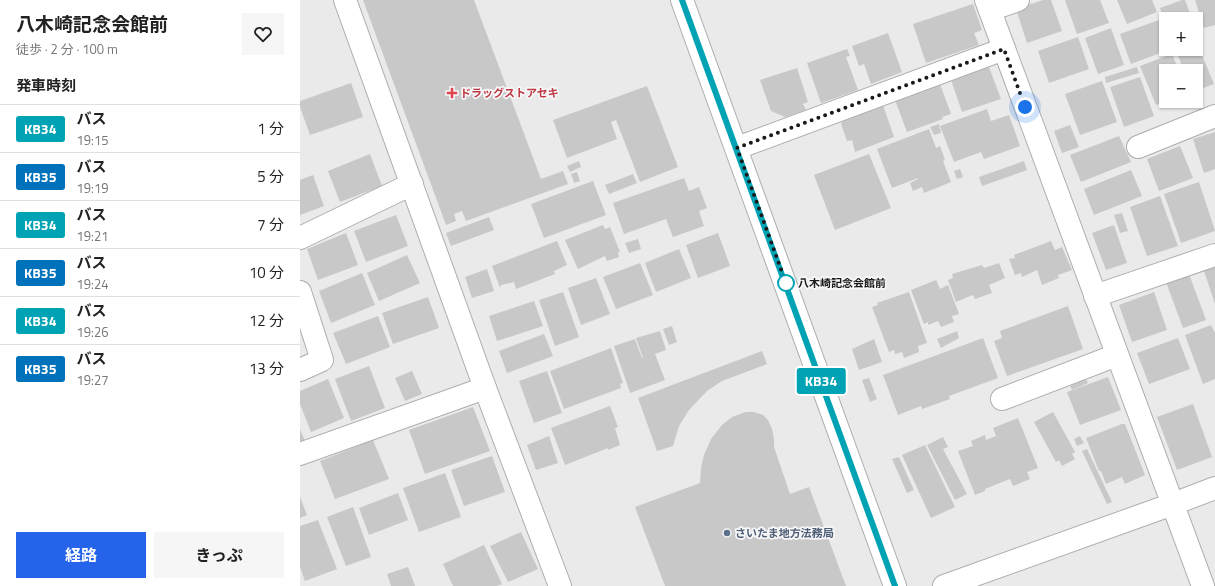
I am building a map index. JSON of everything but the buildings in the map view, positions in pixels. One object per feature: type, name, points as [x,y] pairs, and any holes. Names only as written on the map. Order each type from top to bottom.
[{"type":"street","points":[[345,0],[485,388],[560,586]]},
{"type":"street","points":[[682,0],[895,586]]},
{"type":"street","points":[[1018,0],[988,5],[1203,586]]},
{"type":"street","points":[[737,148],[1004,49]]},
{"type":"street","points":[[1138,147],[1215,116]]},
{"type":"street","points":[[300,238],[412,184]]},
{"type":"street","points":[[1095,296],[1215,255]]},
{"type":"street","points":[[300,292],[322,360],[300,370]]},
{"type":"street","points":[[1002,399],[1117,355]]},
{"type":"street","points":[[300,454],[485,388]]},
{"type":"street","points":[[944,586],[1215,488]]},
{"type":"bus line","name":"KB34","points":[[682,0],[895,586]]},
{"type":"place","name":"ドラッグストアセキ","points":[[452,93]]},
{"type":"place","name":"八木崎記念会館前","points":[[786,283]]},
{"type":"place","name":"さいたま地方法務局","points":[[727,533]]},
{"type":"route","points":[[786,283],[737,148],[1004,49],[1025,107]]}]
